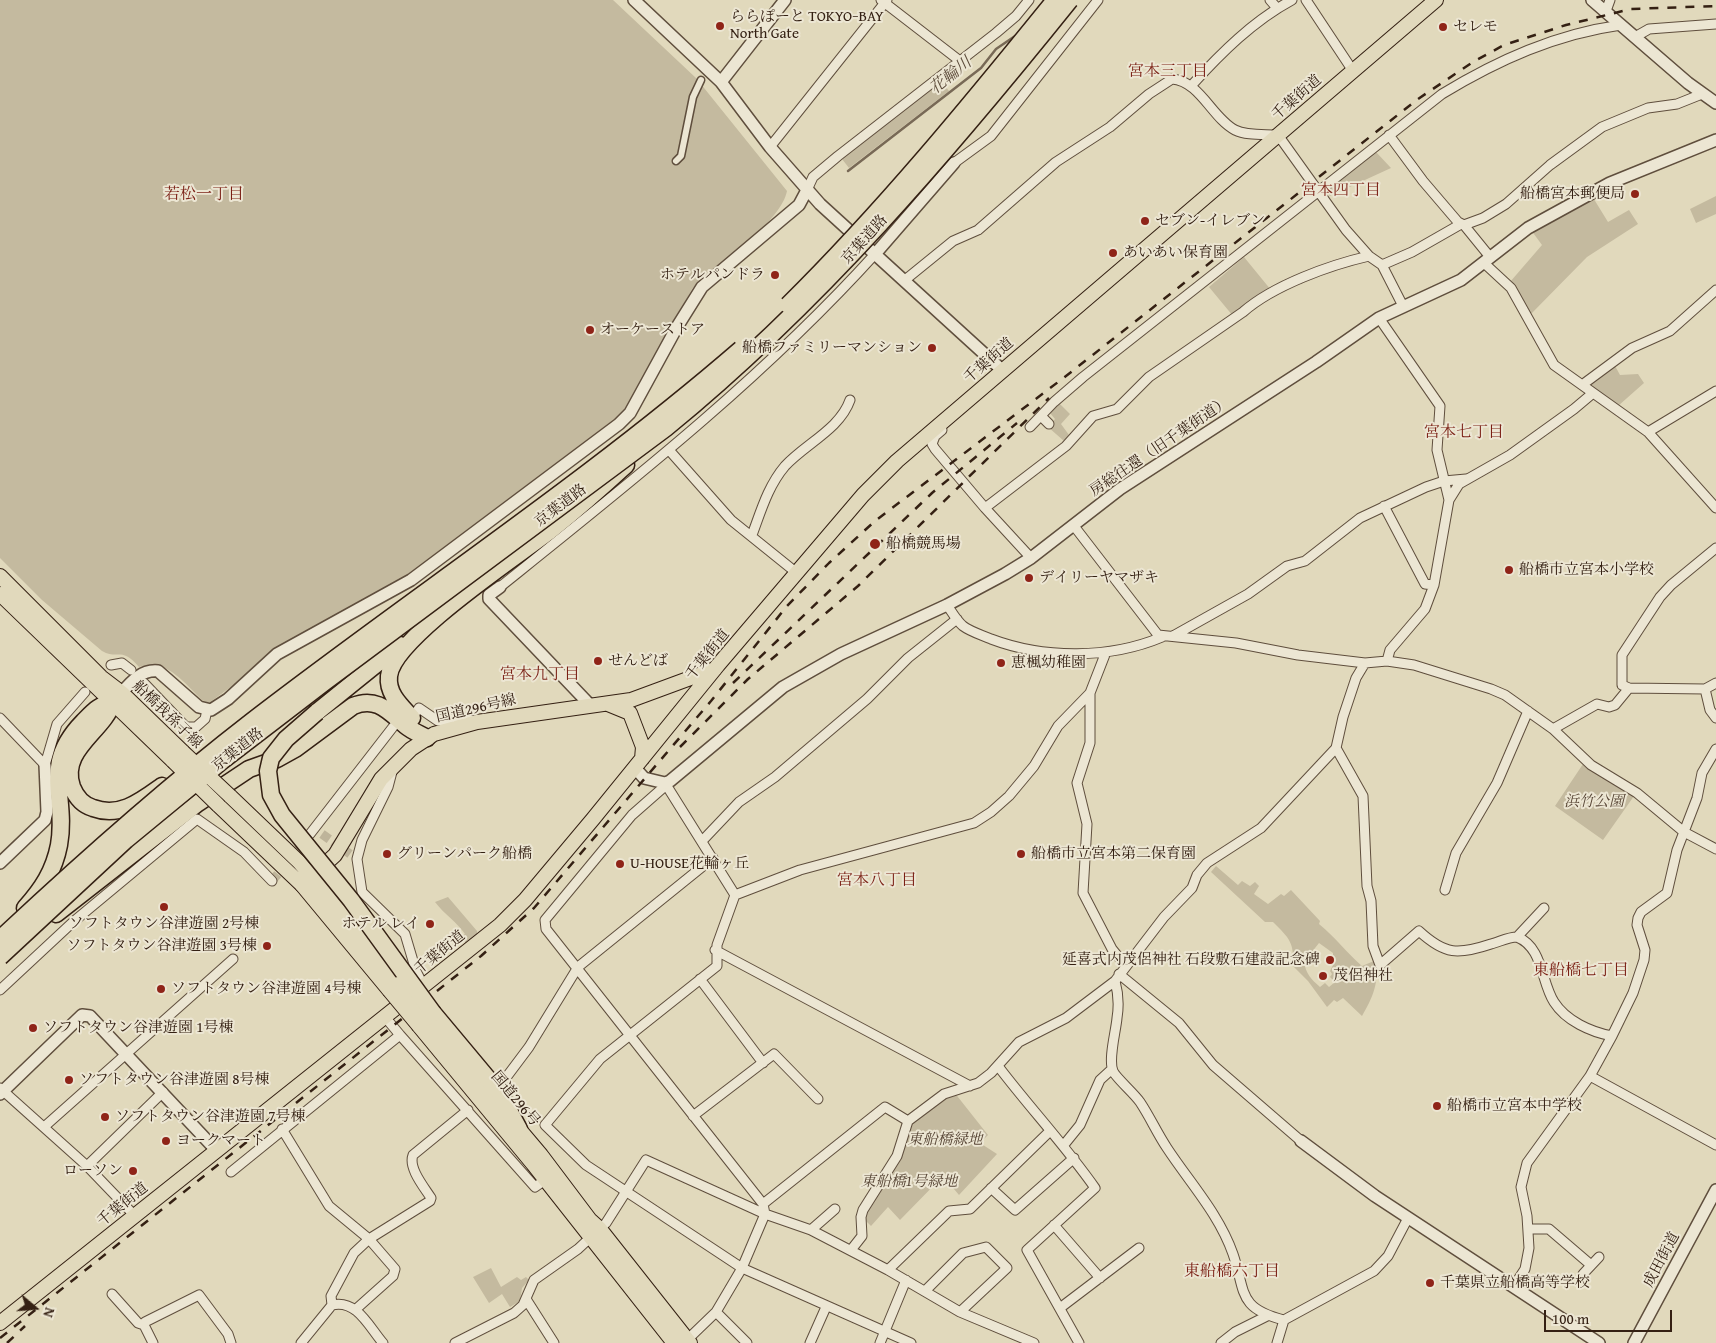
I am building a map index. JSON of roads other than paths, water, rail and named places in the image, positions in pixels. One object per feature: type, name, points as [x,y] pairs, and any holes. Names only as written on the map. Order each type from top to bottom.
[{"type":"highway","name":"京葉道路","points":[[0,937],[133,818],[251,722],[659,418],[751,341],[821,271],[958,118],[1055,0]]},
{"type":"highway","name":"京葉道路","points":[[0,959],[126,840],[222,762],[325,682],[666,428],[759,348],[842,266],[968,123],[1070,0]]},
{"type":"highway","points":[[519,1129],[499,1092],[426,1019],[351,900],[282,815],[271,795],[268,771],[271,758],[286,738],[587,500],[666,428]]},
{"type":"highway","points":[[427,738],[396,700],[389,684],[389,675],[391,667],[403,649],[434,620]]},
{"type":"highway","points":[[118,697],[109,715],[92,732],[74,757],[70,770],[71,784],[81,802],[98,810],[116,811],[136,804],[251,722]]},
{"type":"highway","points":[[0,937],[36,895],[51,872],[59,843],[57,776],[59,761],[75,730],[99,706],[118,697]]},
{"type":"highway","points":[[0,959],[212,793],[249,768],[286,755],[354,706],[361,703],[377,704],[392,712],[407,727],[427,738]]},
{"type":"main road","name":"千葉街道","points":[[0,1323],[493,931],[524,900],[715,669],[868,491],[904,454],[1436,0]]},
{"type":"main road","name":"船橋我孫子線","points":[[0,576],[101,677],[118,697]]},
{"type":"main road","name":"船橋我孫子線","points":[[0,594],[118,697],[178,756],[218,805],[307,881]]},
{"type":"main road","name":"国道296号線","points":[[307,881],[334,855],[380,779],[394,765],[434,734],[476,722],[608,704],[643,696],[715,669]]},
{"type":"main road","points":[[608,704],[630,714],[643,747],[638,764]]},
{"type":"main road","name":"船橋我孫子線","points":[[178,756],[230,796],[299,862],[307,881]]},
{"type":"main road","name":"国道296号","points":[[307,881],[394,987],[426,1019],[545,1180],[595,1233],[684,1342]]},
{"type":"main road","name":"国道296号","points":[[519,1129],[590,1220],[595,1233]]},
{"type":"street","points":[[634,0],[721,82],[770,147],[807,190],[1002,370]]},
{"type":"street","points":[[721,82],[785,0]]},
{"type":"street","points":[[118,697],[146,671],[158,671],[199,707],[207,710],[219,707],[277,654],[412,580],[606,436],[630,413],[677,327],[702,287],[799,204],[814,177],[1016,16],[1029,0]]},
{"type":"street","points":[[592,706],[489,599],[489,595],[669,450],[799,334],[876,253],[954,163],[991,136],[1098,0]]},
{"type":"street","points":[[1270,0],[1277,8]]},
{"type":"street","points":[[1190,86],[1214,60],[1277,8],[1292,0]]},
{"type":"street","points":[[1306,0],[1353,70]]},
{"type":"street","points":[[1592,0],[1702,94],[1716,103]]},
{"type":"street","points":[[1606,12],[1610,0]]},
{"type":"street","points":[[770,147],[884,1],[960,61]]},
{"type":"street","points":[[1635,37],[1648,29],[1716,24]]},
{"type":"street","points":[[1030,427],[1054,402],[1083,377],[1442,94],[1510,57],[1572,34],[1621,25]]},
{"type":"street","points":[[905,280],[953,241],[978,230],[1056,162],[1110,127],[1149,94],[1172,79],[1190,86],[1222,121],[1236,130],[1249,134],[1278,135],[1346,230],[1369,256],[1382,265],[1403,306]]},
{"type":"street","points":[[676,161],[681,156],[693,97],[701,80]]},
{"type":"street","points":[[1382,265],[1412,252],[1462,225],[1483,218],[1506,204],[1550,165],[1602,127],[1648,108],[1678,104],[1702,94]]},
{"type":"street","points":[[1389,135],[1423,181],[1462,225],[1487,260],[1511,288],[1554,365],[1648,432],[1716,508]]},
{"type":"street","name":"房総往還（旧千葉街道）","points":[[665,785],[783,687],[853,648],[947,605],[1031,558],[1120,489],[1316,362],[1379,318],[1460,280],[1528,228],[1610,183],[1716,140]]},
{"type":"street","points":[[985,508],[1066,446],[1093,416],[1117,409],[1149,377],[1256,301],[1332,265],[1369,256]]},
{"type":"street","points":[[1582,385],[1632,348],[1670,331],[1716,290]]},
{"type":"street","points":[[1379,318],[1440,406],[1437,450],[1449,500]]},
{"type":"street","points":[[1648,432],[1716,391]]},
{"type":"street","points":[[1387,661],[1390,650],[1425,609],[1434,585],[1449,500],[1458,484],[1510,455],[1574,409],[1593,392]]},
{"type":"street","points":[[752,535],[770,488],[778,476],[786,465],[844,412],[850,400]]},
{"type":"street","points":[[961,406],[961,414],[935,436],[932,444],[985,508],[1031,558]]},
{"type":"street","points":[[1041,416],[1049,424]]},
{"type":"street","points":[[669,450],[731,520],[798,574]]},
{"type":"street","points":[[947,605],[957,620],[976,633],[1023,649],[1044,653],[1106,652],[1146,644],[1166,637],[1248,594],[1287,566],[1305,561],[1360,518],[1444,481],[1466,479]]},
{"type":"street","points":[[1384,506],[1425,584],[1434,585]]},
{"type":"street","points":[[1074,526],[1154,632],[1166,637],[1236,643],[1298,655],[1365,663],[1387,661],[1414,665],[1491,688],[1505,695],[1553,729],[1591,765],[1637,793],[1684,832],[1716,849]]},
{"type":"street","points":[[1716,548],[1671,585],[1622,655],[1622,685],[1630,688],[1705,689],[1716,683]]},
{"type":"street","points":[[702,840],[739,802],[775,777],[867,699],[908,658],[957,620]]},
{"type":"street","points":[[1106,652],[1090,693],[1090,743],[1077,783],[1087,824],[1083,893],[1112,949],[1125,966]]},
{"type":"street","points":[[111,665],[122,663],[131,670]]},
{"type":"street","points":[[851,1250],[862,1236],[861,1217],[863,1210],[897,1156],[908,1121],[944,1094],[954,1089],[970,1086],[998,1066],[1019,1042],[1066,1018],[1117,977],[1164,917],[1192,888],[1197,875],[1207,863],[1261,828],[1336,748],[1353,686],[1365,663]]},
{"type":"street","points":[[144,683],[186,727],[196,727],[205,718],[207,710]]},
{"type":"street","points":[[1553,729],[1596,704],[1609,707],[1614,705],[1630,688]]},
{"type":"street","points":[[1705,689],[1710,710],[1716,718]]},
{"type":"street","points":[[0,863],[45,820],[45,766],[57,724],[85,692]]},
{"type":"street","points":[[735,895],[800,870],[974,823],[992,812],[1009,796],[1034,766],[1058,726],[1090,693]]},
{"type":"street","points":[[417,711],[419,708],[438,721],[464,718],[476,722]]},
{"type":"street","points":[[1445,890],[1456,854],[1497,783],[1528,711]]},
{"type":"street","points":[[0,718],[45,766]]},
{"type":"street","points":[[315,832],[393,727]]},
{"type":"street","points":[[1336,748],[1363,796],[1367,886],[1371,901],[1373,946],[1380,965],[1420,932],[1443,950],[1453,952],[1476,949],[1517,937],[1544,908]]},
{"type":"street","points":[[1514,1286],[1528,1259],[1529,1229],[1521,1187],[1527,1163],[1590,1076],[1633,993],[1644,960],[1645,950],[1637,925],[1638,918],[1641,912],[1667,892],[1684,832],[1697,798],[1702,773],[1716,749]]},
{"type":"street","points":[[638,764],[644,778],[665,785],[702,840],[735,895],[716,950],[717,966],[600,1059],[545,1125],[586,1165],[742,1268],[884,1333],[911,1343]]},
{"type":"street","points":[[394,765],[388,787],[354,856],[362,892],[405,934],[416,971],[424,987]]},
{"type":"street","points":[[665,785],[632,815],[545,920],[546,929],[764,1204],[765,1214],[742,1268],[716,1312],[684,1342]]},
{"type":"street","points":[[0,990],[73,922],[197,820],[244,852],[272,882]]},
{"type":"street","points":[[506,1079],[529,1047],[578,967],[713,858]]},
{"type":"street","points":[[1517,937],[1531,948],[1540,965],[1550,995],[1563,1013],[1600,1034],[1612,1036]]},
{"type":"street","points":[[716,950],[970,1086]]},
{"type":"street","points":[[44,1127],[233,959]]},
{"type":"street","points":[[1063,1146],[1080,1126],[1100,1080],[1112,1069],[1118,1016],[1117,977]]},
{"type":"street","points":[[1117,977],[1179,1023],[1213,1065],[1301,1141],[1344,1174],[1599,1343]]},
{"type":"street","points":[[700,979],[763,1063]]},
{"type":"street","points":[[135,1216],[87,1166],[1,1091],[82,1015],[90,1016],[127,1053],[216,1150]]},
{"type":"street","points":[[385,1017],[535,1187],[545,1180]]},
{"type":"street","points":[[231,1172],[400,1035]]},
{"type":"street","points":[[693,1116],[774,1054],[818,1099]]},
{"type":"street","points":[[998,1066],[1074,1158],[1095,1188],[1027,1250],[1079,1343]]},
{"type":"street","points":[[1112,1069],[1142,1104],[1168,1150],[1214,1215],[1233,1254],[1240,1286],[1251,1305],[1268,1316],[1284,1320],[1374,1271],[1388,1256],[1408,1218]]},
{"type":"street","points":[[1590,1076],[1716,1145]]},
{"type":"street","points":[[87,1166],[163,1092]]},
{"type":"street","points":[[764,1204],[885,1107],[908,1121]]},
{"type":"street","points":[[332,1305],[331,1296],[354,1253],[369,1239],[430,1201],[431,1198],[411,1160],[413,1155],[418,1148],[468,1110]]},
{"type":"street","points":[[282,1129],[329,1206],[369,1239],[395,1269],[394,1276],[355,1310]]},
{"type":"street","points":[[888,1270],[949,1211],[970,1209],[1050,1131]]},
{"type":"street","points":[[991,1188],[1015,1210],[1074,1158]]},
{"type":"street","points":[[455,1343],[514,1313],[523,1305],[534,1280],[595,1233],[626,1192],[646,1160],[765,1214],[811,1230],[888,1270],[960,1312],[1020,1340],[1034,1343]]},
{"type":"street","name":"成田街道","points":[[1634,1343],[1716,1190]]},
{"type":"street","points":[[811,1230],[835,1209]]},
{"type":"street","points":[[1054,1225],[1100,1278]]},
{"type":"street","points":[[1529,1229],[1550,1228],[1591,1265]]},
{"type":"street","points":[[925,1291],[963,1253],[986,1247],[1007,1268],[960,1312]]},
{"type":"street","points":[[1060,1308],[1139,1248]]},
{"type":"street","points":[[1583,1274],[1599,1257]]},
{"type":"street","points":[[880,1343],[906,1280]]},
{"type":"street","points":[[112,1294],[138,1323],[144,1325],[152,1343]]},
{"type":"street","points":[[144,1325],[145,1322],[199,1295],[228,1334],[232,1343]]},
{"type":"street","points":[[526,1299],[554,1343]]},
{"type":"street","points":[[301,1343],[332,1305],[341,1302],[362,1315],[383,1343]]},
{"type":"street","points":[[810,1343],[826,1307]]},
{"type":"street","points":[[716,1312],[746,1343]]},
{"type":"street","points":[[1221,1343],[1235,1332],[1268,1316]]},
{"type":"street","points":[[1277,1343],[1284,1320]]},
{"type":"waterway","name":"花輪川","points":[[848,171],[981,68],[996,49],[1018,34]]},
{"type":"tunnel","points":[[322,834],[350,854]]},
{"type":"tunnel","points":[[272,881],[305,841]]},
{"type":"railway","points":[[0,1338],[481,956],[534,908],[711,701],[787,606],[829,563],[875,521],[1066,376],[1418,99],[1473,62],[1504,45],[1566,25],[1631,9],[1716,6]]},
{"type":"railway","points":[[680,747],[748,679],[858,586],[1049,398]]},
{"type":"railway","points":[[733,683],[932,493],[1017,423]]},
{"type":"railway","points":[[7,1343],[25,1326]]},
{"type":"place","name":"ららぽーと TOKYO−BAY North Gate","points":[[720,26]]},
{"type":"place","name":"セレモ","points":[[1443,27]]},
{"type":"place","name":"船橋宮本郵便局","points":[[1635,194]]},
{"type":"place","name":"セブン-イレブン","points":[[1145,221]]},
{"type":"place","name":"あいあい保育園","points":[[1113,253]]},
{"type":"place","name":"ホテルパンドラ","points":[[775,275]]},
{"type":"place","name":"オーケーストア","points":[[590,330]]},
{"type":"place","name":"船橋ファミリーマンション","points":[[932,348]]},
{"type":"place","name":"船橋競馬場","points":[[875,544]]},
{"type":"place","name":"船橋市立宮本小学校","points":[[1509,570]]},
{"type":"place","name":"デイリーヤマザキ","points":[[1029,578]]},
{"type":"place","name":"せんどば","points":[[598,661]]},
{"type":"place","name":"恵楓幼稚園","points":[[1001,663]]},
{"type":"place","name":"グリーンパーク船橋","points":[[387,854]]},
{"type":"place","name":"船橋市立宮本第二保育園","points":[[1021,854]]},
{"type":"place","name":"U-HOUSE花輪ヶ丘","points":[[620,864]]},
{"type":"place","name":"ソフトタウン谷津遊園 2号棟","points":[[164,907]]},
{"type":"place","name":"ホテル レイ","points":[[430,924]]},
{"type":"place","name":"ソフトタウン谷津遊園 3号棟","points":[[267,946]]},
{"type":"place","name":"延喜式内茂侶神社 石段敷石建設記念碑","points":[[1330,960]]},
{"type":"place","name":"茂侶神社","points":[[1323,976]]},
{"type":"place","name":"ソフトタウン谷津遊園 4号棟","points":[[161,989]]},
{"type":"place","name":"ソフトタウン谷津遊園 1号棟","points":[[33,1028]]},
{"type":"place","name":"ソフトタウン谷津遊園 8号棟","points":[[69,1080]]},
{"type":"place","name":"船橋市立宮本中学校","points":[[1437,1106]]},
{"type":"place","name":"ソフトタウン谷津遊園 7号棟","points":[[105,1117]]},
{"type":"place","name":"ヨークマート","points":[[166,1141]]},
{"type":"place","name":"ローソン","points":[[133,1171]]},
{"type":"place","name":"千葉県立船橋高等学校","points":[[1430,1283]]},
{"type":"district","name":"宮本三丁目","points":[[1168,72]]},
{"type":"district","name":"宮本四丁目","points":[[1341,191]]},
{"type":"district","name":"若松一丁目","points":[[204,195]]},
{"type":"district","name":"宮本七丁目","points":[[1464,433]]},
{"type":"district","name":"宮本九丁目","points":[[540,675]]},
{"type":"district","name":"宮本八丁目","points":[[877,881]]},
{"type":"district","name":"東船橋七丁目","points":[[1581,971]]},
{"type":"district","name":"東船橋六丁目","points":[[1232,1272]]},
{"type":"park label","name":"浜竹公園","points":[[1594,802]]},
{"type":"park label","name":"東船橋緑地","points":[[945,1140]]},
{"type":"park label","name":"東船橋1号緑地","points":[[909,1182]]}]
